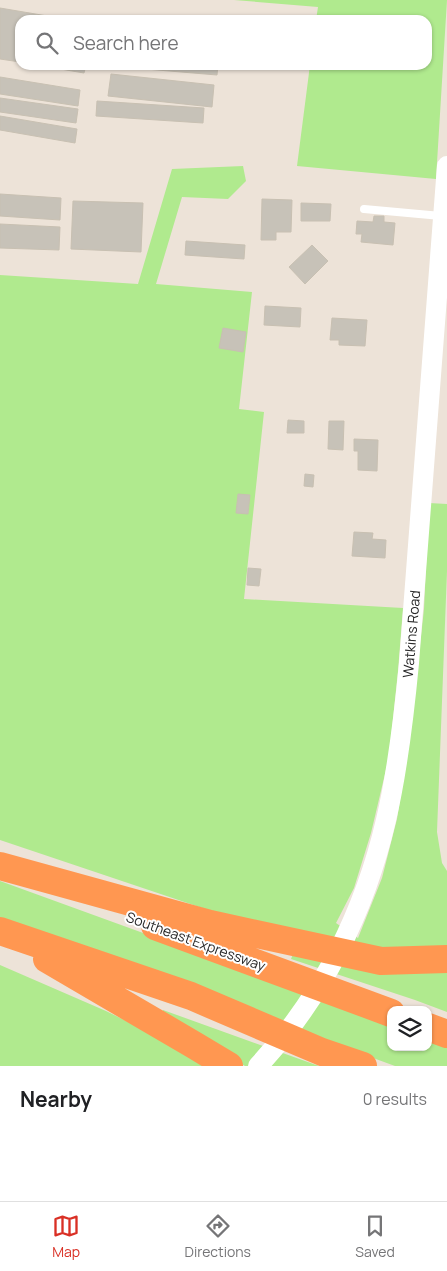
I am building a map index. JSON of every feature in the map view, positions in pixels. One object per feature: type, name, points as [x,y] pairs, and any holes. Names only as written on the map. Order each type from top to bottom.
[{"type":"highway","points":[[0,866],[210,924],[381,961],[447,959]]},
{"type":"highway","name":"Southeast Expressway","points":[[0,871],[208,944],[387,1011]]},
{"type":"highway","points":[[0,931],[229,1066]]},
{"type":"highway","points":[[0,931],[191,996],[322,1052],[363,1066]]},
{"type":"highway","points":[[432,1028],[447,1034]]},
{"type":"street","name":"Watkins Road","points":[[258,1066],[293,1023],[323,979],[341,947],[355,916],[378,851],[386,820],[402,730],[409,663],[443,286],[443,216],[447,166]]},
{"type":"lane","points":[[364,209],[443,216]]},
{"type":"green space","points":[[234,0],[447,0],[436,179],[297,166],[309,70],[432,70],[432,15],[317,15],[318,7]]},
{"type":"green space","points":[[243,166],[246,181],[228,199],[182,197],[156,284],[252,292],[239,409],[264,412],[244,599],[403,608],[389,757],[371,833],[354,888],[336,923],[358,938],[382,878],[397,819],[409,744],[424,609],[429,503],[447,504],[447,571],[437,832],[442,863],[447,871],[447,951],[362,950],[238,920],[0,840],[0,275],[138,284],[172,169]]},
{"type":"green space","points":[[0,881],[387,1022],[387,1051],[432,1051],[432,1041],[447,1047],[447,1066],[395,1066],[0,922]]},
{"type":"green space","points":[[293,954],[447,968],[447,1012],[415,1000],[291,959]]},
{"type":"green space","points":[[0,965],[106,1011],[195,1055],[212,1066],[0,1066]]},
{"type":"green space","points":[[163,1010],[319,1066],[245,1066],[207,1042],[159,1019]]},
{"type":"building","points":[[0,8],[41,15],[15,15],[15,61],[0,59]]},
{"type":"building","points":[[66,70],[85,70],[84,73]]},
{"type":"building","points":[[158,70],[218,70],[217,75]]},
{"type":"building","points":[[111,74],[214,85],[212,107],[108,96]]},
{"type":"building","points":[[0,77],[80,90],[78,106],[0,94]]},
{"type":"building","points":[[0,98],[78,109],[76,123],[0,112]]},
{"type":"building","points":[[97,101],[204,108],[203,123],[96,116]]},
{"type":"building","points":[[0,116],[77,129],[75,143],[0,130]]},
{"type":"building","points":[[0,194],[61,198],[60,220],[0,216]]},
{"type":"building","points":[[262,199],[292,200],[291,232],[276,232],[276,240],[261,240]]},
{"type":"building","points":[[73,201],[143,203],[141,252],[71,249]]},
{"type":"building","points":[[301,203],[331,204],[330,221],[301,221]]},
{"type":"building","points":[[374,216],[384,216],[384,222],[395,223],[393,245],[361,242],[362,234],[356,234],[357,221],[373,222]]},
{"type":"building","points":[[0,224],[60,227],[59,250],[0,248]]},
{"type":"building","points":[[186,241],[245,245],[244,259],[185,255]]},
{"type":"building","points":[[312,245],[328,261],[305,284],[289,267]]},
{"type":"building","points":[[265,306],[301,308],[300,327],[264,325]]},
{"type":"building","points":[[332,318],[367,320],[365,346],[339,345],[339,340],[330,340]]},
{"type":"building","points":[[223,328],[246,332],[243,352],[219,348]]},
{"type":"building","points":[[288,420],[304,421],[304,433],[287,433]]},
{"type":"building","points":[[329,421],[344,421],[343,450],[328,449]]},
{"type":"building","points":[[354,439],[378,440],[377,471],[358,470],[358,451],[354,451]]},
{"type":"building","points":[[305,474],[314,475],[313,487],[304,486]]},
{"type":"building","points":[[238,494],[250,495],[248,514],[236,513]]},
{"type":"building","points":[[354,532],[373,533],[372,539],[386,540],[385,558],[352,556]]},
{"type":"building","points":[[248,568],[261,569],[259,586],[247,585]]}]
